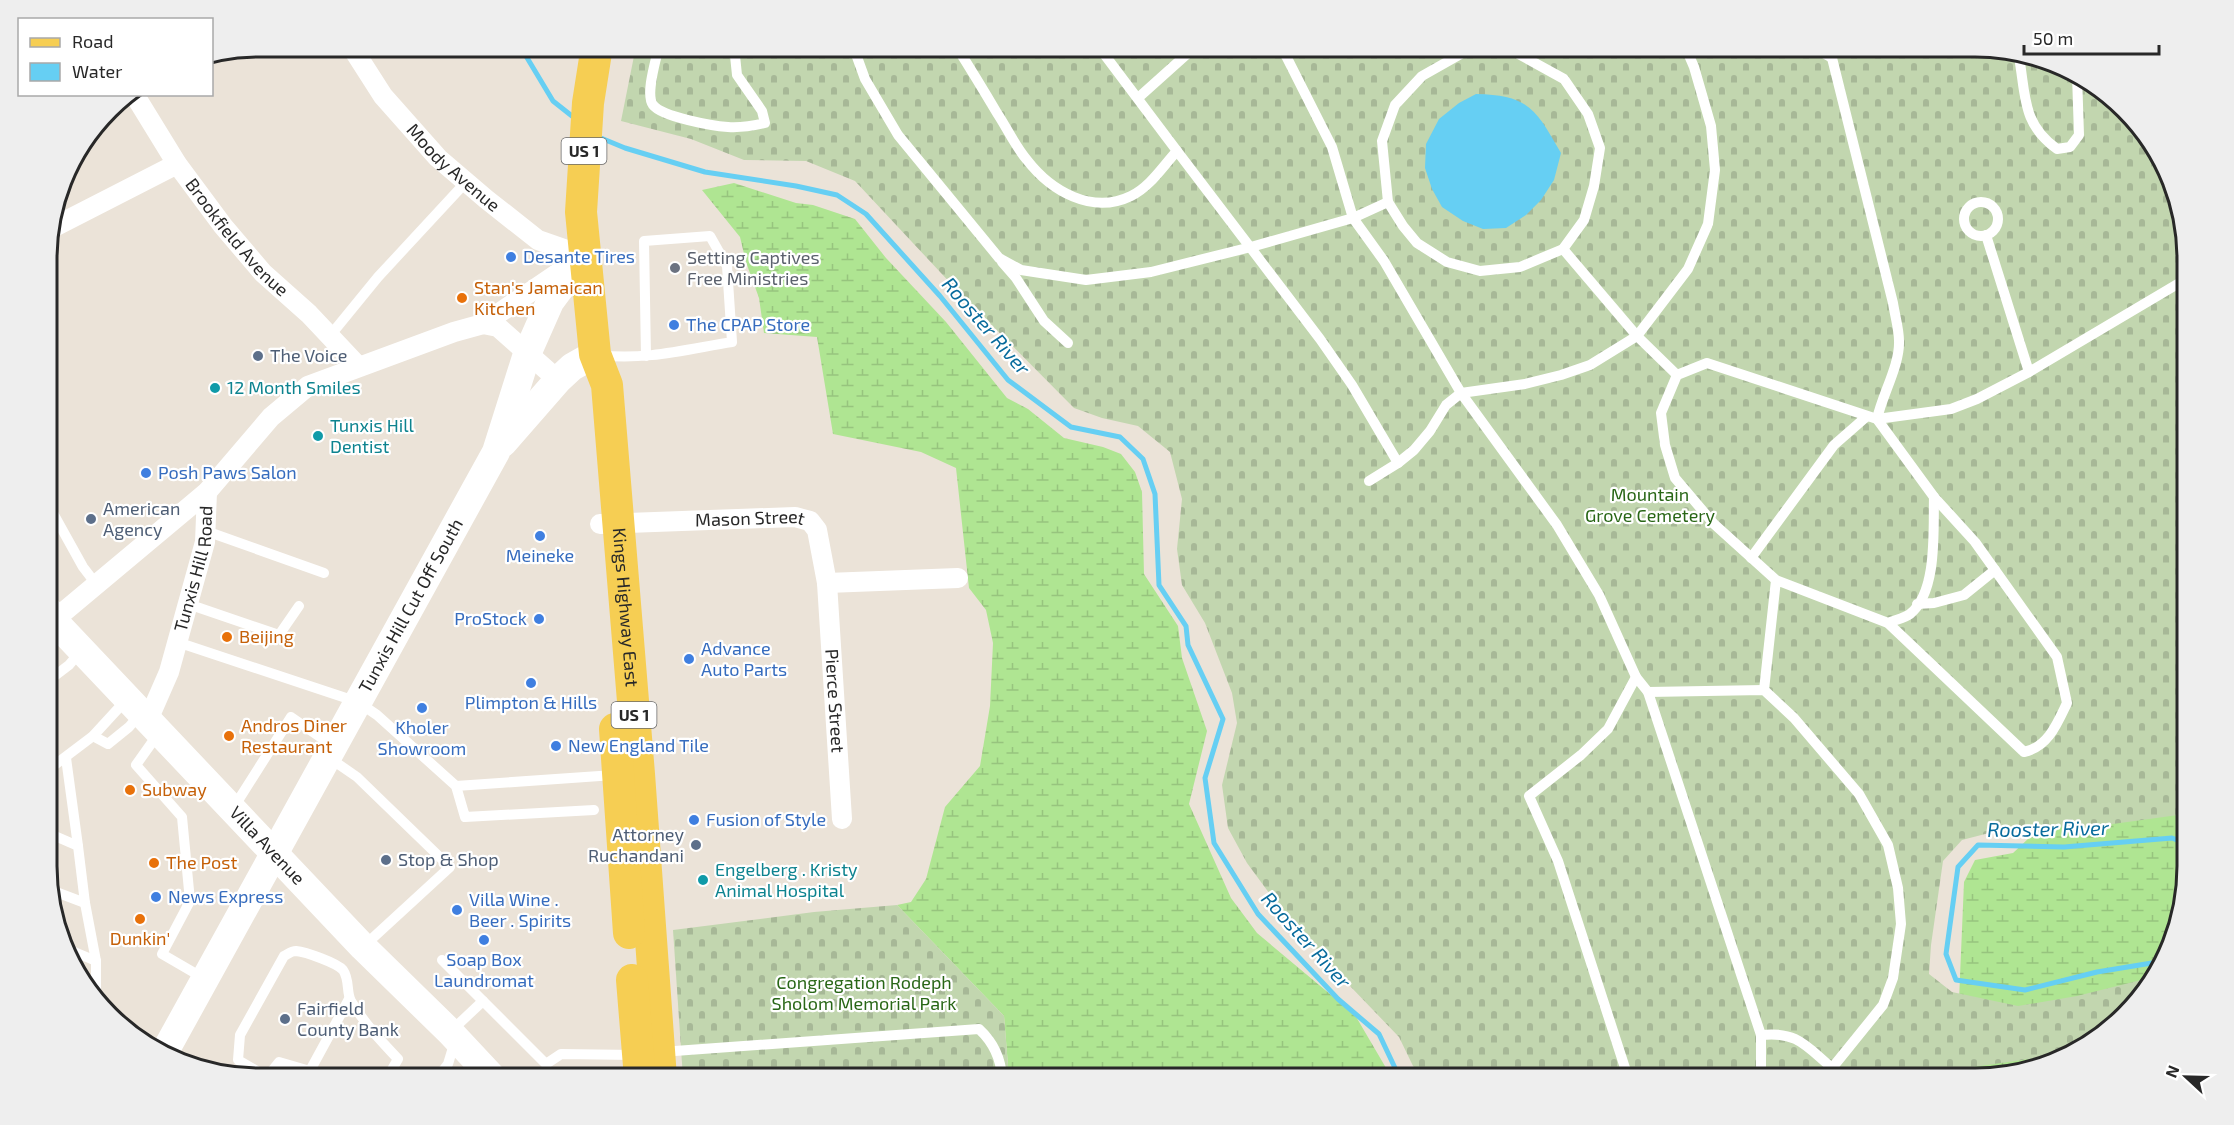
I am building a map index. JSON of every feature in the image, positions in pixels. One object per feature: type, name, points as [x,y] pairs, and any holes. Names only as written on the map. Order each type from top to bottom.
[{"type":"main road","name":"Kings Highway East","points":[[595,57],[588,103],[581,200],[584,256],[595,354],[588,390],[610,524],[650,1066]]},
{"type":"main road","name":"Tunxis Hill Cut Off South","points":[[274,854],[496,452],[527,354],[550,302],[584,256]]},
{"type":"main road","name":"Tunxis Hill Cut Off South","points":[[496,452],[558,380],[572,367],[595,354]]},
{"type":"main road","name":"Villa Avenue","points":[[57,626],[363,947],[484,1068]]},
{"type":"main road","points":[[168,1046],[274,854]]},
{"type":"street","name":"Moody Avenue","points":[[358,57],[383,96],[438,158],[538,240],[584,256]]},
{"type":"street","name":"Brookfield Avenue","points":[[137,98],[177,164],[223,226],[263,273],[358,366]]},
{"type":"street","points":[[60,224],[177,164]]},
{"type":"street","name":"Tunxis Hill Road","points":[[144,716],[169,672],[205,542],[207,492],[271,417],[308,386],[358,366],[483,324],[584,256]]},
{"type":"street","points":[[483,324],[498,327],[558,380]]},
{"type":"street","points":[[57,614],[207,492]]},
{"type":"street","name":"Mason Street","points":[[610,524],[795,517],[810,521],[817,530],[827,583]]},
{"type":"street","points":[[827,583],[958,578]]},
{"type":"street","name":"Pierce Street","points":[[827,583],[842,819]]},
{"type":"lane","points":[[658,57],[650,96],[653,105],[660,111],[673,116],[727,127],[748,127],[765,123],[762,111],[737,75],[735,57]]},
{"type":"lane","points":[[858,57],[865,79],[898,135],[1016,278],[1044,321],[1068,343]]},
{"type":"lane","points":[[963,57],[1026,160],[1046,181],[1069,196],[1087,202],[1105,203],[1130,196],[1145,186],[1177,151]]},
{"type":"lane","points":[[1106,57],[1251,247],[1352,385],[1398,463]]},
{"type":"lane","points":[[1138,98],[1184,57]]},
{"type":"lane","points":[[1287,57],[1332,147],[1353,218],[1384,261],[1461,393],[1557,525],[1599,595],[1636,677],[1648,692],[1761,1035],[1761,1068]]},
{"type":"lane","points":[[1456,57],[1422,76],[1395,105],[1382,141],[1388,202],[1417,243],[1447,262],[1480,271],[1520,267],[1563,249],[1584,220],[1594,186],[1600,148],[1588,114],[1564,79],[1526,57]]},
{"type":"lane","points":[[1369,481],[1414,450],[1430,431],[1446,405],[1461,393],[1525,384],[1562,375],[1590,365],[1637,336],[1688,269],[1708,224],[1715,170],[1711,126],[1690,57]]},
{"type":"lane","points":[[1751,558],[1834,445],[1871,418],[1893,372],[1899,343],[1893,303],[1832,58]]},
{"type":"lane","points":[[2020,63],[2030,120],[2043,139],[2057,149],[2070,147],[2079,135],[2077,86]]},
{"type":"lane","points":[[329,337],[378,277],[466,182]]},
{"type":"lane","points":[[999,258],[1021,270],[1086,280],[1151,272],[1353,218],[1388,202]]},
{"type":"lane","points":[[1986,235],[2029,372]]},
{"type":"lane","points":[[595,354],[623,358],[646,356],[732,342],[727,266],[710,236],[644,241],[646,356]]},
{"type":"lane","points":[[1563,249],[1637,336],[1677,375]]},
{"type":"lane","points":[[1871,418],[1934,497],[1975,542],[2057,657],[2067,703],[2054,728],[2037,749],[2024,752],[1888,623],[1776,580],[1751,558],[1714,524],[1676,478],[1665,445],[1662,413],[1677,375],[1707,363],[1871,418],[1951,409],[1977,399],[2029,372],[2177,284]]},
{"type":"lane","points":[[1888,623],[1910,614],[1925,594],[1933,563],[1934,497]]},
{"type":"lane","points":[[57,520],[83,567],[96,584]]},
{"type":"lane","points":[[206,531],[324,573]]},
{"type":"lane","points":[[1917,604],[1934,603],[1964,595],[1995,570]]},
{"type":"lane","points":[[1764,690],[1776,580]]},
{"type":"lane","points":[[188,604],[279,634],[299,606]]},
{"type":"lane","points":[[177,642],[358,702],[377,715],[456,786],[465,818],[594,810]]},
{"type":"lane","points":[[57,671],[69,665],[82,650]]},
{"type":"lane","points":[[1625,1068],[1557,861],[1529,796],[1581,755],[1608,729],[1636,677]]},
{"type":"lane","points":[[1648,692],[1764,690],[1794,718],[1859,795],[1888,845],[1898,888],[1901,924],[1893,978],[1883,1005],[1831,1067],[1800,1040],[1779,1033],[1761,1035]]},
{"type":"lane","points":[[57,764],[93,736],[144,716]]},
{"type":"lane","points":[[93,736],[108,744],[144,716]]},
{"type":"lane","points":[[144,716],[136,765],[182,817],[190,901],[162,954],[206,980]]},
{"type":"lane","points":[[232,810],[291,717],[330,751],[450,867],[363,947]]},
{"type":"lane","points":[[66,758],[85,903],[96,962],[96,985]]},
{"type":"lane","points":[[456,786],[628,774]]},
{"type":"lane","points":[[57,837],[78,846]]},
{"type":"lane","points":[[59,893],[85,903]]},
{"type":"lane","points":[[251,1067],[238,1060],[240,1035],[284,956],[299,951],[335,964],[343,970],[350,999],[371,1030],[398,1059],[393,1068]]},
{"type":"lane","points":[[77,953],[96,962]]},
{"type":"lane","points":[[442,960],[546,1064],[561,1054],[650,1066],[979,1029],[996,1050],[1000,1068]]},
{"type":"lane","points":[[312,1068],[350,999]]},
{"type":"lane","points":[[445,1068],[448,1064],[453,1035],[483,1001]]},
{"type":"lane","points":[[274,1068],[279,1062],[292,1068]]},
{"type":"green space","name":"Mountain Grove Cemetery","points":[[634,57],[1975,57],[2014,61],[2064,78],[2087,91],[2108,107],[2135,136],[2162,182],[2175,233],[2177,259],[2177,815],[2091,827],[2016,826],[1962,840],[1943,861],[1929,974],[1952,992],[2018,1006],[2077,996],[2142,980],[2108,1018],[2087,1034],[2064,1047],[2037,1058],[1972,1068],[1415,1068],[1399,1037],[1280,908],[1247,863],[1228,828],[1222,785],[1237,723],[1232,693],[1205,623],[1182,585],[1177,549],[1182,499],[1170,452],[1138,426],[1102,418],[1074,408],[955,288],[855,181],[806,161],[744,160],[691,139],[621,121]]},
{"type":"green space","points":[[734,183],[855,219],[886,258],[946,322],[1007,398],[1028,409],[1064,438],[1103,447],[1121,454],[1135,472],[1142,492],[1144,574],[1178,626],[1182,658],[1207,731],[1189,804],[1231,898],[1257,933],[1355,1015],[1386,1068],[1008,1068],[1004,1016],[897,905],[911,902],[926,879],[945,807],[980,766],[990,706],[993,643],[986,610],[969,588],[956,468],[921,452],[833,434],[817,337],[764,333],[759,298],[740,237],[702,190]]},
{"type":"green space","points":[[2177,501],[2177,866],[2173,905],[2166,931],[2143,978],[2127,999],[2087,1034],[2040,1057],[2014,1064],[1988,1068],[1943,1068],[1954,1009],[1959,1000],[1964,882],[1975,860],[2013,853],[2068,801]]},
{"type":"green space","name":"Congregation Rodeph Sholom Memorial Park","points":[[897,905],[1004,1016],[1008,1068],[682,1068],[673,930],[814,912]]},
{"type":"water","points":[[1476,94],[1509,98],[1529,108],[1545,126],[1561,153],[1554,180],[1541,200],[1526,215],[1506,228],[1483,229],[1463,221],[1442,207],[1432,189],[1425,168],[1426,144],[1439,119],[1459,103]]},
{"type":"waterway","name":"Rooster River","points":[[527,57],[553,101],[577,120]]},
{"type":"waterway","name":"Rooster River","points":[[596,136],[625,148],[705,172],[796,186],[837,195],[866,214],[940,296],[1008,380],[1071,427],[1120,437],[1143,459],[1155,494],[1159,585],[1186,626],[1188,645],[1223,719],[1205,778],[1214,843],[1258,914],[1338,999],[1379,1034],[1395,1068]]},
{"type":"waterway","name":"Rooster River","points":[[2151,963],[2097,972],[2025,990],[1956,980],[1946,954],[1958,867],[1978,845],[2064,847],[2172,838],[2177,840]]},
{"type":"place","name":"Desante Tires","points":[[511,257]]},
{"type":"place","name":"Setting Captives Free Ministries","points":[[675,268]]},
{"type":"place","name":"Stan's Jamaican Kitchen","points":[[462,298]]},
{"type":"place","name":"The CPAP Store","points":[[674,325]]},
{"type":"place","name":"The Voice","points":[[258,356]]},
{"type":"place","name":"12 Month Smiles","points":[[215,388]]},
{"type":"place","name":"Tunxis Hill Dentist","points":[[318,436]]},
{"type":"place","name":"Posh Paws Salon","points":[[146,473]]},
{"type":"place","name":"American Agency","points":[[91,519]]},
{"type":"place","name":"Meineke","points":[[540,536]]},
{"type":"place","name":"ProStock","points":[[539,619]]},
{"type":"place","name":"Beijing","points":[[227,637]]},
{"type":"place","name":"Advance Auto Parts","points":[[689,659]]},
{"type":"place","name":"Plimpton & Hills","points":[[531,683]]},
{"type":"place","name":"Kholer Showroom","points":[[422,708]]},
{"type":"place","name":"Andros Diner Restaurant","points":[[229,736]]},
{"type":"place","name":"New England Tile","points":[[556,746]]},
{"type":"place","name":"Subway","points":[[130,790]]},
{"type":"place","name":"Fusion of Style","points":[[694,820]]},
{"type":"place","name":"Attorney Ruchandani","points":[[696,845]]},
{"type":"place","name":"Stop & Shop","points":[[386,860]]},
{"type":"place","name":"The Post","points":[[154,863]]},
{"type":"place","name":"Engelberg . Kristy Animal Hospital","points":[[703,880]]},
{"type":"place","name":"News Express","points":[[156,897]]},
{"type":"place","name":"Villa Wine . Beer . Spirits","points":[[457,910]]},
{"type":"place","name":"Dunkin'","points":[[140,919]]},
{"type":"place","name":"Soap Box Laundromat","points":[[484,940]]},
{"type":"place","name":"Fairfield County Bank","points":[[285,1019]]}]
